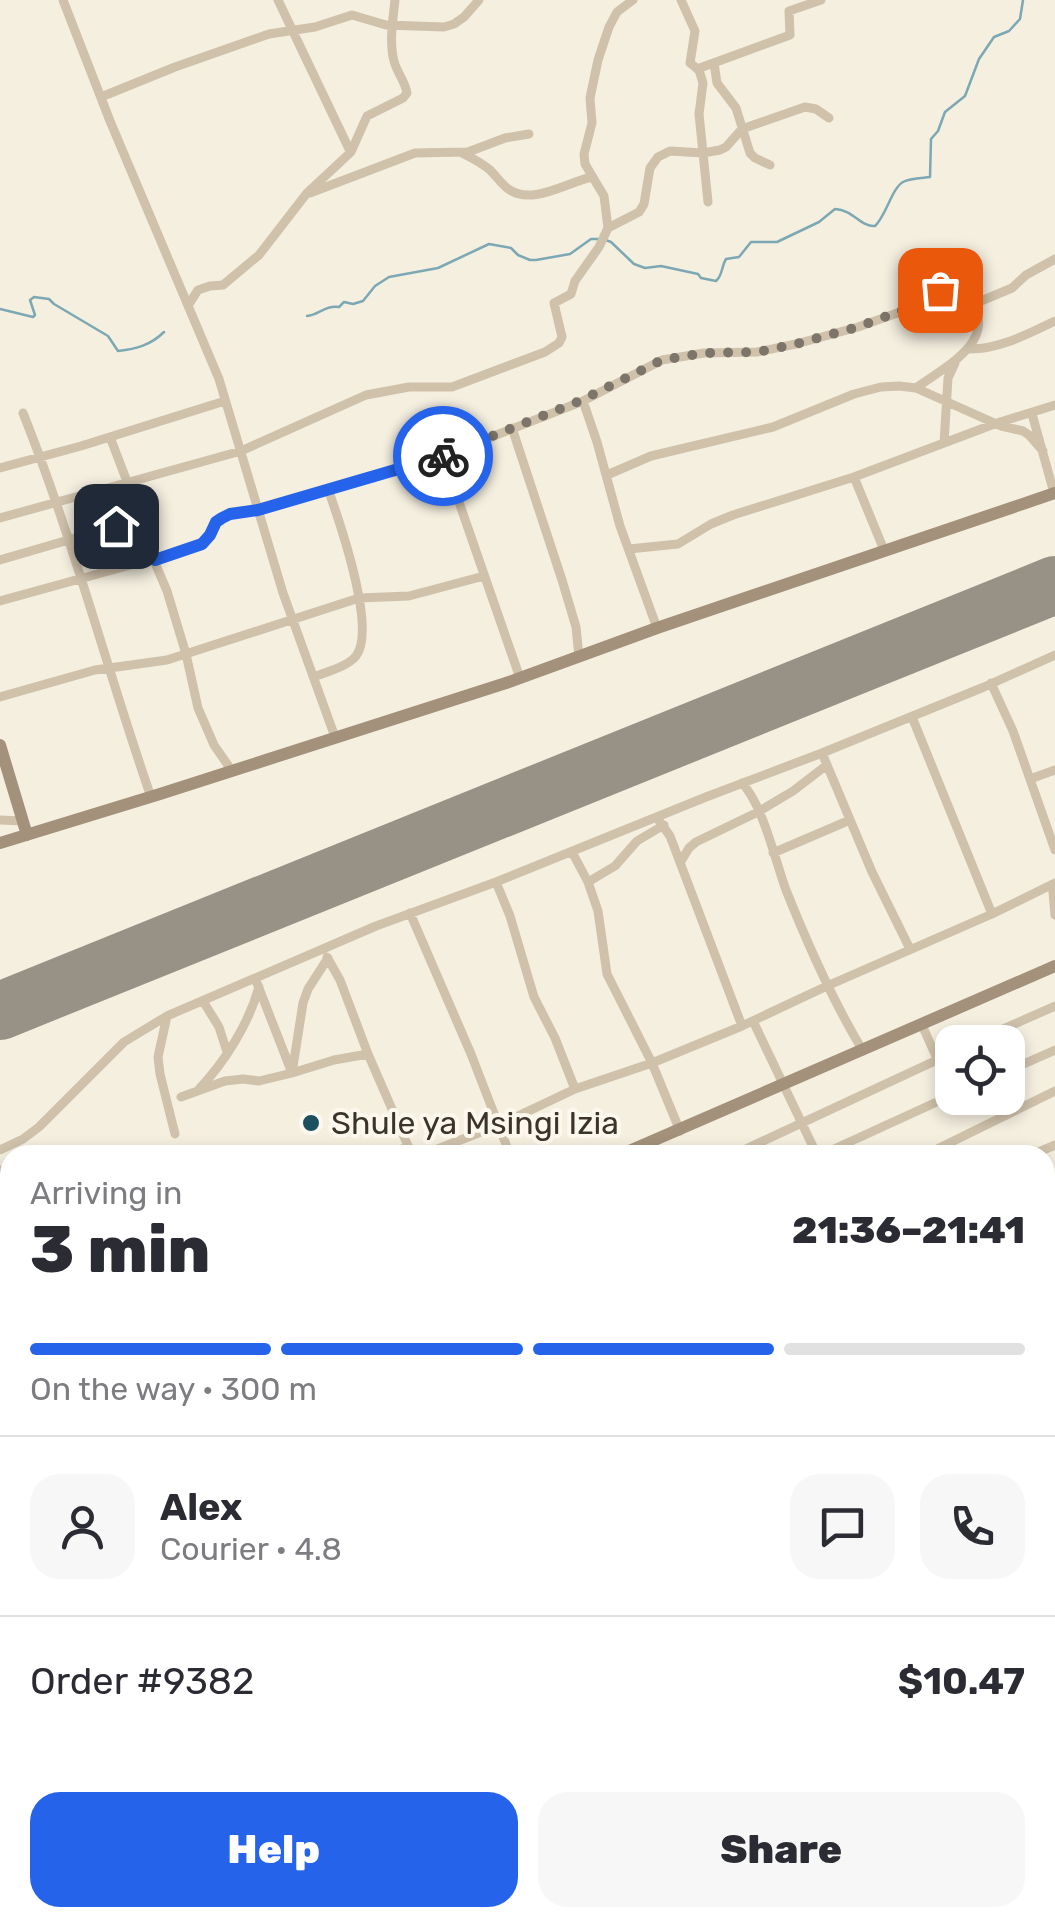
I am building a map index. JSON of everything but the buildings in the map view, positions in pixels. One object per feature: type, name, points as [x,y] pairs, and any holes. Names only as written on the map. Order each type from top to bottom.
[{"type":"street","points":[[63,0],[225,401],[283,593],[334,737]]},
{"type":"street","points":[[278,0],[350,152]]},
{"type":"street","points":[[188,304],[198,290],[223,285],[259,256],[307,194],[350,152],[368,116],[407,93],[394,62],[395,0]]},
{"type":"street","points":[[100,97],[269,34],[315,27],[352,15],[379,24],[432,28],[454,24],[479,0]]},
{"type":"street","points":[[0,518],[241,451],[366,395],[409,387],[452,387],[545,352],[559,342],[562,337],[554,303],[571,294],[574,281],[608,228],[604,196],[584,159],[592,123],[590,90],[609,27],[617,12],[634,0]]},
{"type":"street","points":[[681,0],[696,31],[690,63],[697,68],[703,83],[698,107],[708,202]]},
{"type":"street","points":[[697,68],[790,35],[789,11],[821,0]]},
{"type":"street","points":[[714,63],[718,83],[734,104],[750,153],[770,165]]},
{"type":"street","points":[[608,228],[639,212],[650,168],[670,151],[703,153],[726,147],[742,129],[805,107],[829,118]]},
{"type":"street","points":[[307,194],[415,153],[480,149],[505,138],[528,134]]},
{"type":"street","points":[[460,152],[489,169],[507,188],[527,195],[592,178]]},
{"type":"street","points":[[971,302],[1012,288],[1055,259]]},
{"type":"street","points":[[0,601],[202,544],[216,522],[230,514],[258,510],[442,456],[582,400],[662,360],[704,353],[758,352],[796,344],[903,310],[932,291],[948,292],[971,302],[980,316],[981,327],[977,338],[932,396]]},
{"type":"street","points":[[916,388],[965,351],[995,346],[1055,321]]},
{"type":"street","points":[[944,443],[949,372]]},
{"type":"street","points":[[607,476],[651,456],[772,427],[881,387],[916,388],[1029,434],[1043,451]]},
{"type":"street","points":[[582,400],[620,526],[657,628]]},
{"type":"street","points":[[0,468],[225,401]]},
{"type":"street","points":[[629,550],[678,544],[720,520],[1055,405]]},
{"type":"street","points":[[23,413],[82,578],[107,668],[151,797]]},
{"type":"street","points":[[0,843],[25,828],[151,797],[520,678],[1054,493],[1032,414]]},
{"type":"street","points":[[512,428],[576,627],[579,657]]},
{"type":"street","points":[[110,437],[186,654],[198,708],[214,745],[232,771]]},
{"type":"street","points":[[442,456],[520,678]]},
{"type":"street","points":[[854,476],[884,550]]},
{"type":"street","points":[[314,677],[347,663],[361,646],[359,598],[348,544],[328,489]]},
{"type":"street","points":[[0,560],[137,520]]},
{"type":"street","points":[[0,697],[107,668],[150,664],[359,598],[409,596],[484,576]]},
{"type":"street","points":[[10,1145],[39,1127],[124,1042],[167,1016],[326,954],[410,913],[660,822],[742,783],[912,717],[1055,654]]},
{"type":"street","points":[[991,683],[1055,850]]},
{"type":"street","points":[[912,717],[992,914]]},
{"type":"street","points":[[0,745],[25,828]]},
{"type":"street","points":[[822,753],[910,949]]},
{"type":"street","points":[[680,863],[696,842],[758,812],[827,765]]},
{"type":"street","points":[[1030,780],[1055,770]]},
{"type":"street","points":[[742,783],[753,797],[794,911],[827,986],[863,1051]]},
{"type":"street","points":[[0,820],[25,828]]},
{"type":"street","points":[[773,854],[850,820]]},
{"type":"street","points":[[660,822],[680,863],[742,1026]]},
{"type":"street","points":[[588,882],[615,866],[660,822]]},
{"type":"street","points":[[572,852],[598,911],[606,974],[652,1062],[680,1131]]},
{"type":"street","points":[[496,882],[530,987],[575,1090]]},
{"type":"street","points":[[448,1145],[575,1090],[742,1026],[1055,884]]},
{"type":"street","points":[[1055,884],[1055,915]]},
{"type":"street","points":[[410,913],[506,1145]]},
{"type":"street","points":[[326,954],[408,1145]]},
{"type":"street","points":[[292,1073],[303,1003],[326,954]]},
{"type":"street","points":[[645,1145],[1055,966]]},
{"type":"street","points":[[197,1091],[228,1053],[250,1011],[257,982]]},
{"type":"street","points":[[257,982],[292,1073]]},
{"type":"street","points":[[202,1001],[220,1027],[228,1053]]},
{"type":"street","points":[[1012,1025],[1055,1006]]},
{"type":"street","points":[[167,1016],[158,1057],[175,1134]]},
{"type":"street","points":[[753,1021],[814,1145]]},
{"type":"street","points":[[922,1025],[935,1055]]},
{"type":"street","points":[[1025,1063],[1055,1050]]},
{"type":"street","points":[[181,1097],[236,1079],[259,1081],[368,1054]]},
{"type":"street","points":[[755,1145],[935,1061]]},
{"type":"street","points":[[944,1145],[1055,1091]]},
{"type":"street","points":[[840,1145],[935,1101]]},
{"type":"waterway","points":[[307,316],[344,302],[363,301],[389,277],[438,268],[489,244],[511,248],[518,255],[536,260],[570,254],[591,239],[603,239],[634,264],[645,268],[661,266],[716,281],[726,259],[739,257],[751,242],[777,242],[819,222],[835,209],[875,226],[899,185],[930,177],[931,139],[945,112],[965,96],[979,59],[994,37],[1009,31],[1020,19],[1023,0]]},
{"type":"waterway","points":[[0,309],[33,317],[30,300],[49,299],[108,336],[118,351],[143,346],[164,332]]},
{"type":"runway","points":[[0,1011],[1055,585]]},
{"type":"way so far","points":[[443,456],[582,400],[649,364],[684,355],[758,352],[796,344],[858,327],[911,307],[924,294],[940,290]]},
{"type":"place","name":"Shule ya Msingi Izia","points":[[311,1123]]},
{"type":"route","points":[[116,526],[137,520],[155,560],[202,544],[216,522],[230,514],[258,510],[443,456]]}]
